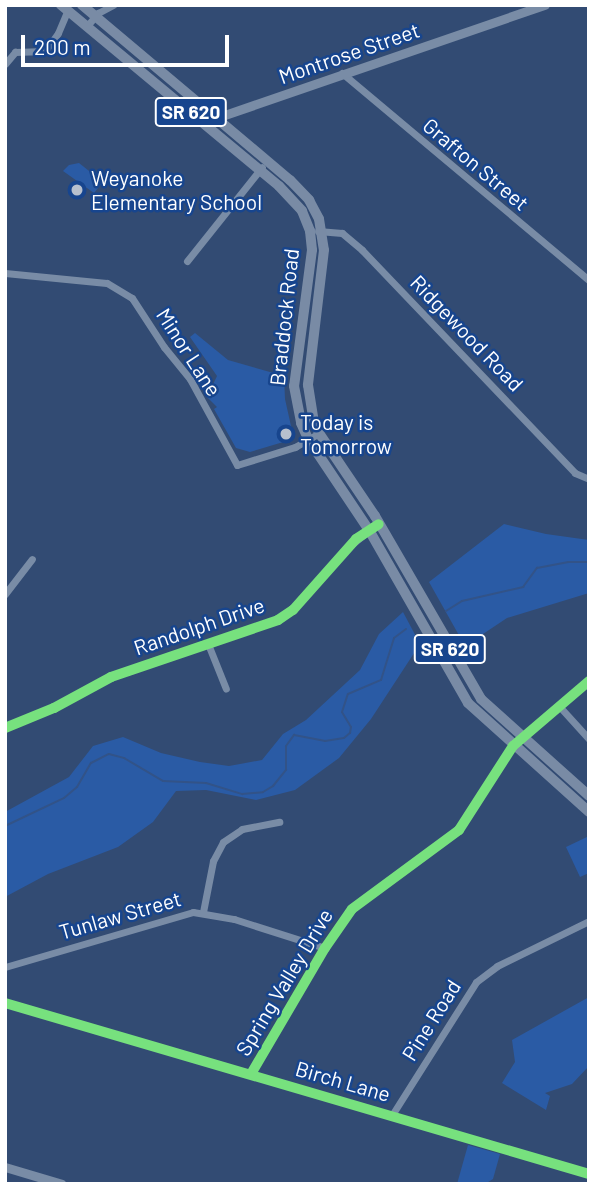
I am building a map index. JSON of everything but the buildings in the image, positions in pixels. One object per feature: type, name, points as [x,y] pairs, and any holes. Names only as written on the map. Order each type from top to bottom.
[{"type":"main road","name":"Braddock Road","points":[[82,5],[304,195],[323,263],[308,385],[313,418],[319,433],[470,685],[517,742],[589,812]]},
{"type":"main road","name":"Braddock Road","points":[[65,8],[296,203],[316,231],[295,386],[301,423],[308,439],[374,527]]},
{"type":"main road","name":"Braddock Road","points":[[517,742],[589,796]]},
{"type":"street","points":[[87,26],[96,16],[113,5]]},
{"type":"street","name":"Montrose Street","points":[[204,123],[342,73],[545,5]]},
{"type":"street","points":[[5,64],[15,52],[45,51],[58,33],[65,8]]},
{"type":"street","name":"Grafton Street","points":[[342,73],[589,281]]},
{"type":"street","points":[[187,261],[267,161]]},
{"type":"street","name":"Ridgewood Road","points":[[316,231],[342,233],[362,250],[575,473],[589,480]]},
{"type":"street","name":"Minor Lane","points":[[5,273],[107,283],[137,304],[164,347],[190,379],[237,465],[295,447],[319,433]]},
{"type":"street","name":"Randolph Drive","points":[[5,727],[54,708],[111,677],[284,616],[346,549],[374,527]]},
{"type":"street","points":[[5,594],[32,559]]},
{"type":"street","points":[[208,644],[226,689]]},
{"type":"street","name":"Spring Valley Drive","points":[[251,1074],[345,918],[364,898],[459,830],[517,742],[589,681]]},
{"type":"street","points":[[559,706],[589,739]]},
{"type":"street","points":[[203,912],[213,861],[223,842],[242,829],[279,822]]},
{"type":"street","name":"Tunlaw Street","points":[[6,967],[174,915],[203,912],[325,948]]},
{"type":"street","name":"Pine Road","points":[[392,1115],[475,982],[497,966],[589,921]]},
{"type":"street","points":[[5,998],[9,1004]]},
{"type":"street","name":"Birch Lane","points":[[9,1004],[589,1174]]},
{"type":"street","points":[[5,1167],[62,1184]]},
{"type":"shaded area","points":[[79,163],[103,182],[94,193],[63,171],[69,165]]},
{"type":"shaded area","points":[[195,333],[228,360],[284,376],[285,399],[293,435],[290,440],[250,452],[236,448],[214,409],[217,407],[207,397],[217,376],[190,337]]},
{"type":"shaded area","points":[[504,524],[589,540],[589,593],[507,618],[465,646],[429,582]]},
{"type":"shaded area","points":[[403,612],[420,644],[371,719],[339,758],[295,790],[256,800],[206,790],[176,791],[153,822],[118,847],[48,874],[5,897],[5,812],[69,777],[93,746],[123,737],[161,753],[200,762],[229,766],[262,760],[283,734],[306,720],[360,670],[379,634]]},
{"type":"shaded area","points":[[589,836],[589,873],[580,877],[566,847]]},
{"type":"shaded area","points":[[589,997],[589,1066],[572,1084],[545,1093],[550,1096],[546,1110],[502,1083],[515,1062],[512,1040]]},
{"type":"shaded area","points":[[468,1145],[500,1154],[493,1179],[485,1184],[457,1184]]},
{"type":"waterway","points":[[446,611],[462,601],[523,587],[537,568],[568,562],[589,562]]},
{"type":"waterway","points":[[5,826],[64,798],[77,787],[91,763],[109,754],[124,758],[163,781],[206,783],[242,794],[263,792],[273,786],[286,770],[286,746],[294,735],[325,741],[344,738],[350,733],[351,727],[342,712],[348,694],[381,680],[394,638],[406,629]]},
{"type":"cycle path","points":[[5,728],[54,708],[111,677],[278,620],[293,610],[356,539],[379,524]]},
{"type":"cycle path","points":[[251,1074],[325,948],[352,909],[459,830],[513,746],[589,681]]},
{"type":"cycle path","points":[[5,1003],[589,1174]]},
{"type":"place","name":"Weyanoke Elementary School","points":[[77,190]]},
{"type":"place","name":"Today is Tomorrow","points":[[286,434]]}]
